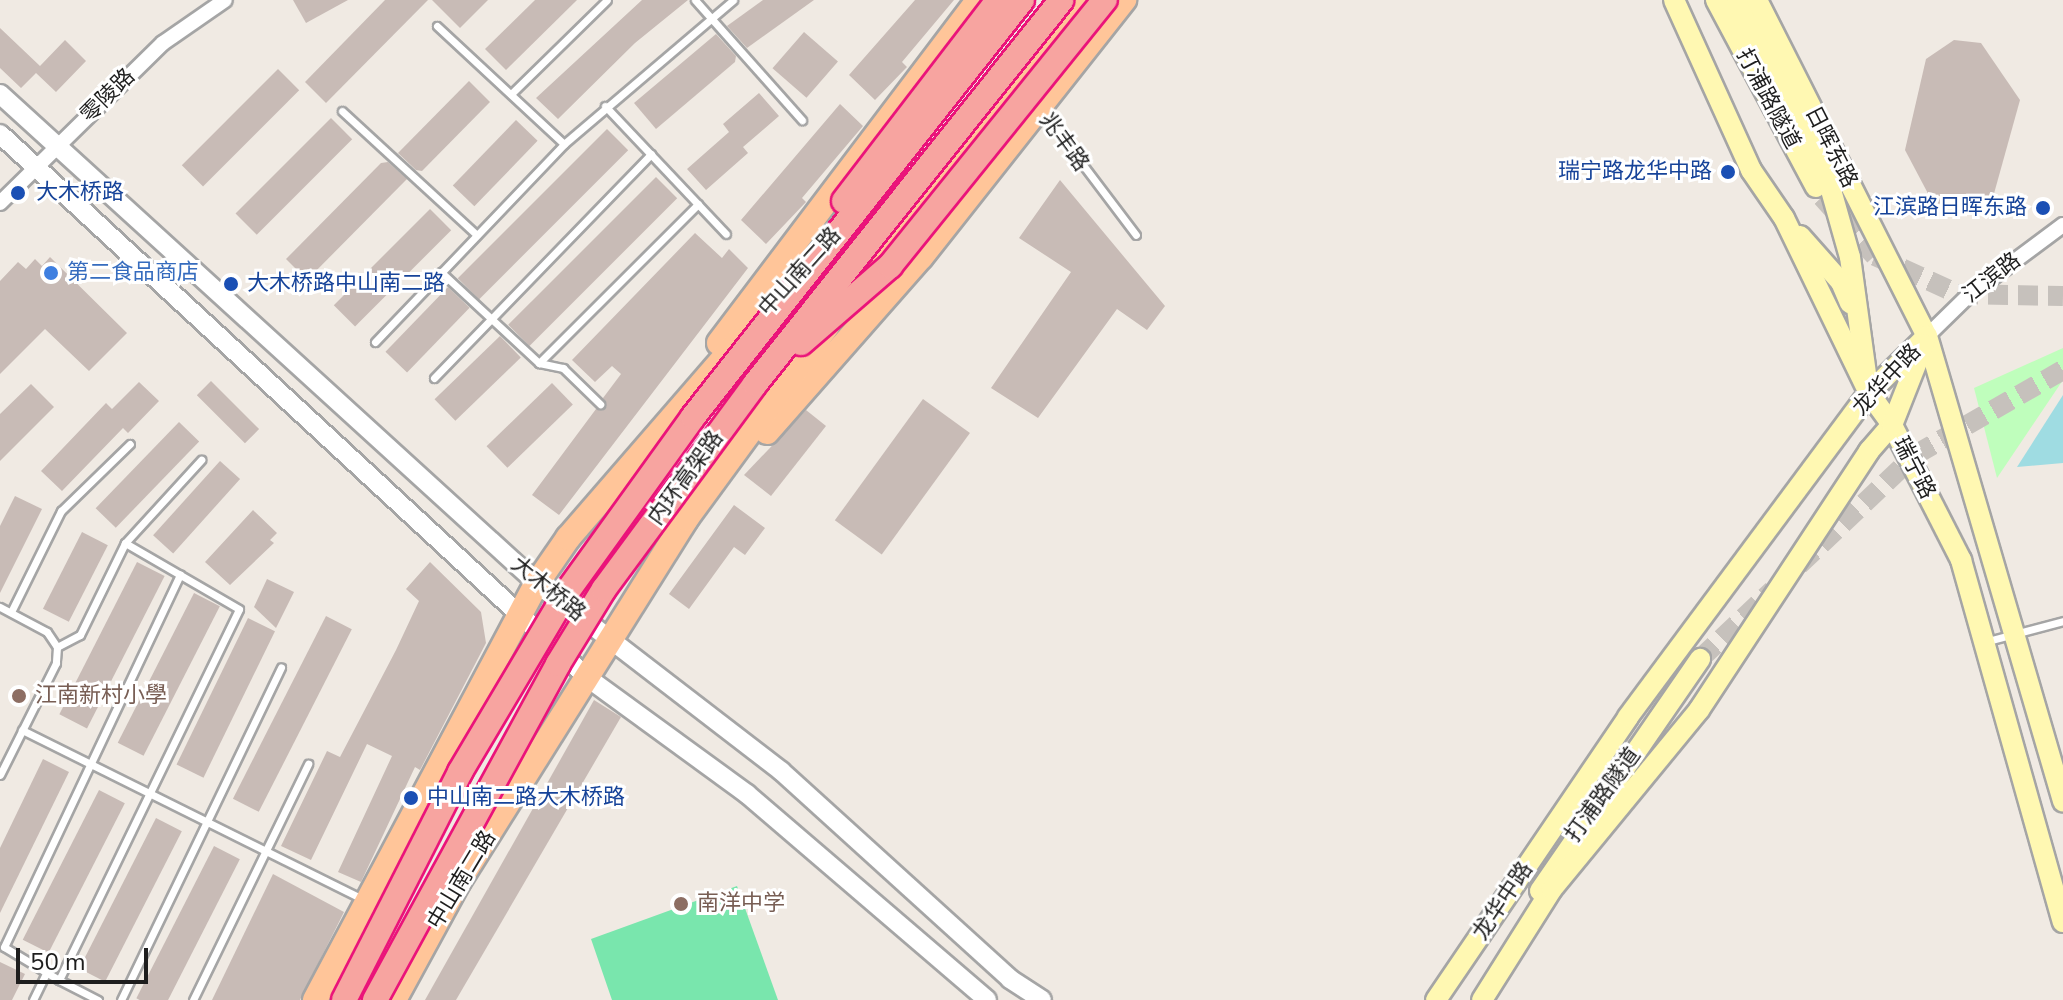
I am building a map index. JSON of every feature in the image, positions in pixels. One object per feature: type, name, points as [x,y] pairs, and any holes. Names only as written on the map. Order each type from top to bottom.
[{"type":"highway","points":[[726,374],[865,169],[998,0]]},
{"type":"highway","name":"内环高架路","points":[[344,1000],[460,772],[567,592],[726,374],[1024,0]]},
{"type":"highway","name":"内环高架路","points":[[375,1000],[566,651],[604,589],[755,384],[1061,0]]},
{"type":"highway","points":[[755,384],[890,266],[1105,0]]},
{"type":"main road","name":"中山南二路","points":[[315,1000],[537,583],[568,538],[978,0]]},
{"type":"main road","name":"中山南二路","points":[[568,538],[941,116],[1024,0]]},
{"type":"main road","name":"中山南二路","points":[[394,1000],[459,881],[686,519],[890,240],[1081,0]]},
{"type":"main road","name":"中山南二路","points":[[686,519],[921,257],[1124,0]]},
{"type":"main road","name":"瑞宁路","points":[[1674,0],[1751,170],[1784,218],[1869,393],[1892,425],[1961,560],[2063,922]]},
{"type":"main road","name":"打浦路隧道","points":[[1716,0],[1822,197]]},
{"type":"main road","name":"日晖东路","points":[[1737,0],[1829,183],[1850,257],[1869,393]]},
{"type":"main road","name":"日晖东路","points":[[1757,0],[1927,336]]},
{"type":"main road","name":"日晖东路","points":[[1784,218],[1841,282],[1859,321]]},
{"type":"main road","name":"瑞宁路","points":[[1927,336],[2063,802]]},
{"type":"main road","name":"龙华中路","points":[[1436,1000],[1628,717],[1869,393],[1927,336]]},
{"type":"main road","name":"龙华中路","points":[[1482,1000],[1552,889],[1699,710],[1869,451],[1892,425],[1927,336]]},
{"type":"main road","name":"打浦路隧道","points":[[1495,981],[1553,866],[1700,659]]},
{"type":"street","name":"零陵路","points":[[0,203],[163,43],[225,0]]},
{"type":"street","name":"大木桥路","points":[[0,94],[537,583],[781,771],[1010,979],[1042,1000]]},
{"type":"street","name":"大木桥路","points":[[0,134],[521,612],[588,678],[747,794],[987,1000]]},
{"type":"street","name":"江滨路","points":[[1927,336],[1969,295],[2063,225]]},
{"type":"lane","points":[[511,94],[607,0]]},
{"type":"lane","points":[[695,0],[802,120]]},
{"type":"lane","points":[[375,342],[564,144],[733,0]]},
{"type":"lane","points":[[437,26],[564,144]]},
{"type":"lane","name":"兆丰路","points":[[988,51],[1040,108],[1136,235]]},
{"type":"lane","points":[[605,106],[726,234]]},
{"type":"lane","points":[[342,111],[477,235]]},
{"type":"lane","points":[[434,378],[651,154]]},
{"type":"lane","points":[[539,363],[698,204]]},
{"type":"lane","points":[[441,272],[539,363],[563,368],[600,404]]},
{"type":"lane","points":[[11,612],[61,511],[130,444]]},
{"type":"lane","points":[[57,647],[80,635],[125,543],[201,460]]},
{"type":"lane","points":[[59,980],[239,609],[125,543]]},
{"type":"lane","points":[[98,1000],[2,946],[180,574]]},
{"type":"lane","points":[[0,607],[47,632],[57,647],[56,663],[0,775]]},
{"type":"lane","points":[[1985,641],[2063,621]]},
{"type":"lane","points":[[121,1000],[281,667]]},
{"type":"lane","points":[[22,730],[367,901]]},
{"type":"lane","points":[[193,1000],[308,764]]},
{"type":"lane","points":[[33,1000],[46,973]]},
{"type":"green space","points":[[2063,348],[2063,380],[1997,478],[1974,388]]},
{"type":"green space","points":[[737,886],[778,1000],[612,1000],[591,939]]},
{"type":"water","points":[[2063,395],[2063,463],[2017,467]]},
{"type":"building","points":[[293,0],[348,0],[306,23]]},
{"type":"building","points":[[385,0],[428,0],[326,103],[305,82]]},
{"type":"building","points":[[432,0],[488,0],[460,28]]},
{"type":"building","points":[[535,0],[577,0],[506,70],[485,49]]},
{"type":"building","points":[[642,0],[688,0],[635,43],[558,119],[536,98]]},
{"type":"building","points":[[763,0],[814,0],[747,48],[727,26]]},
{"type":"building","points":[[915,0],[954,0],[902,62],[907,67],[875,100],[849,75]]},
{"type":"building","points":[[0,28],[40,66],[65,40],[86,61],[56,92],[36,73],[21,88],[0,68]]},
{"type":"building","points":[[804,32],[838,62],[806,98],[773,68]]},
{"type":"building","points":[[716,34],[736,56],[735,62],[656,129],[634,103]]},
{"type":"building","points":[[1954,40],[1981,43],[2020,100],[1990,208],[1933,203],[1905,150],[1926,59]]},
{"type":"building","points":[[278,69],[299,90],[203,186],[182,165]]},
{"type":"building","points":[[469,81],[490,102],[422,171],[416,170],[398,153]]},
{"type":"building","points":[[759,93],[779,116],[743,147],[748,153],[706,190],[687,169],[729,132],[723,124]]},
{"type":"building","points":[[840,104],[863,126],[802,198],[806,202],[766,244],[741,220]]},
{"type":"building","points":[[331,118],[352,139],[257,235],[236,213]]},
{"type":"building","points":[[516,120],[538,141],[474,206],[453,185]]},
{"type":"building","points":[[607,129],[628,150],[479,299],[458,278]]},
{"type":"building","points":[[388,162],[407,179],[307,280],[286,259],[381,163]]},
{"type":"building","points":[[656,177],[677,198],[529,346],[508,325]]},
{"type":"building","points":[[1060,180],[1165,306],[1147,330],[1117,309],[1038,418],[991,388],[1071,272],[1019,238]]},
{"type":"building","points":[[430,209],[451,230],[355,326],[334,305]]},
{"type":"building","points":[[695,233],[722,258],[729,249],[748,268],[559,515],[532,495],[596,409],[605,408],[603,398],[621,374],[612,366],[595,382],[572,360]]},
{"type":"building","points":[[50,257],[127,333],[89,371],[45,329],[0,374],[0,281],[18,262],[26,269],[35,259],[42,266]]},
{"type":"building","points":[[448,287],[470,308],[407,373],[385,352]]},
{"type":"building","points":[[500,336],[521,358],[455,421],[435,399]]},
{"type":"building","points":[[211,381],[259,429],[245,443],[197,395]]},
{"type":"building","points":[[139,382],[159,401],[128,433],[123,428],[62,491],[41,471],[106,403],[112,409]]},
{"type":"building","points":[[552,383],[573,405],[507,468],[487,446]]},
{"type":"building","points":[[31,384],[54,407],[0,461],[0,414]]},
{"type":"building","points":[[923,399],[970,433],[882,554],[835,520]]},
{"type":"building","points":[[806,410],[826,426],[771,496],[744,475]]},
{"type":"building","points":[[179,422],[199,441],[116,528],[96,508]]},
{"type":"building","points":[[220,461],[240,479],[173,553],[153,535]]},
{"type":"building","points":[[15,496],[42,509],[0,593],[0,526]]},
{"type":"building","points":[[734,505],[765,528],[745,555],[734,547],[689,609],[669,594]]},
{"type":"building","points":[[253,510],[277,533],[270,540],[274,543],[230,585],[205,562]]},
{"type":"building","points":[[82,532],[108,545],[69,622],[43,609]]},
{"type":"building","points":[[137,562],[165,576],[87,728],[59,714]]},
{"type":"building","points":[[430,562],[481,612],[486,643],[420,770],[415,767],[361,882],[338,872],[392,756],[367,744],[311,860],[281,846],[327,751],[340,757],[419,601],[406,589]]},
{"type":"building","points":[[267,579],[294,592],[276,628],[254,607]]},
{"type":"building","points":[[194,593],[220,606],[144,756],[118,743]]},
{"type":"building","points":[[326,616],[352,629],[259,812],[233,799]]},
{"type":"building","points":[[248,618],[275,631],[204,778],[177,765]]},
{"type":"building","points":[[594,700],[621,717],[456,1000],[425,1000]]},
{"type":"building","points":[[43,759],[69,772],[0,913],[0,848]]},
{"type":"building","points":[[99,790],[125,803],[49,953],[23,940]]},
{"type":"building","points":[[156,818],[182,831],[105,982],[79,969]]},
{"type":"building","points":[[214,846],[240,859],[168,1000],[136,998]]},
{"type":"building","points":[[273,874],[344,912],[300,1000],[212,1000]]},
{"type":"building","points":[[0,962],[25,974],[12,1000],[0,1000]]},
{"type":"tunnel","points":[[1822,197],[1875,256],[1958,294],[2063,296]]},
{"type":"tunnel","points":[[1799,565],[1915,455],[2063,370]]},
{"type":"tunnel","points":[[1700,659],[1773,590]]},
{"type":"place","name":"瑞宁路龙华中路","points":[[1728,172]]},
{"type":"place","name":"大木桥路","points":[[18,193]]},
{"type":"place","name":"江滨路日晖东路","points":[[2043,208]]},
{"type":"place","name":"第二食品商店","points":[[51,273]]},
{"type":"place","name":"大木桥路中山南二路","points":[[231,284]]},
{"type":"place","name":"江南新村小學","points":[[19,696]]},
{"type":"place","name":"中山南二路大木桥路","points":[[411,798]]},
{"type":"place","name":"南洋中学","points":[[681,904]]}]
